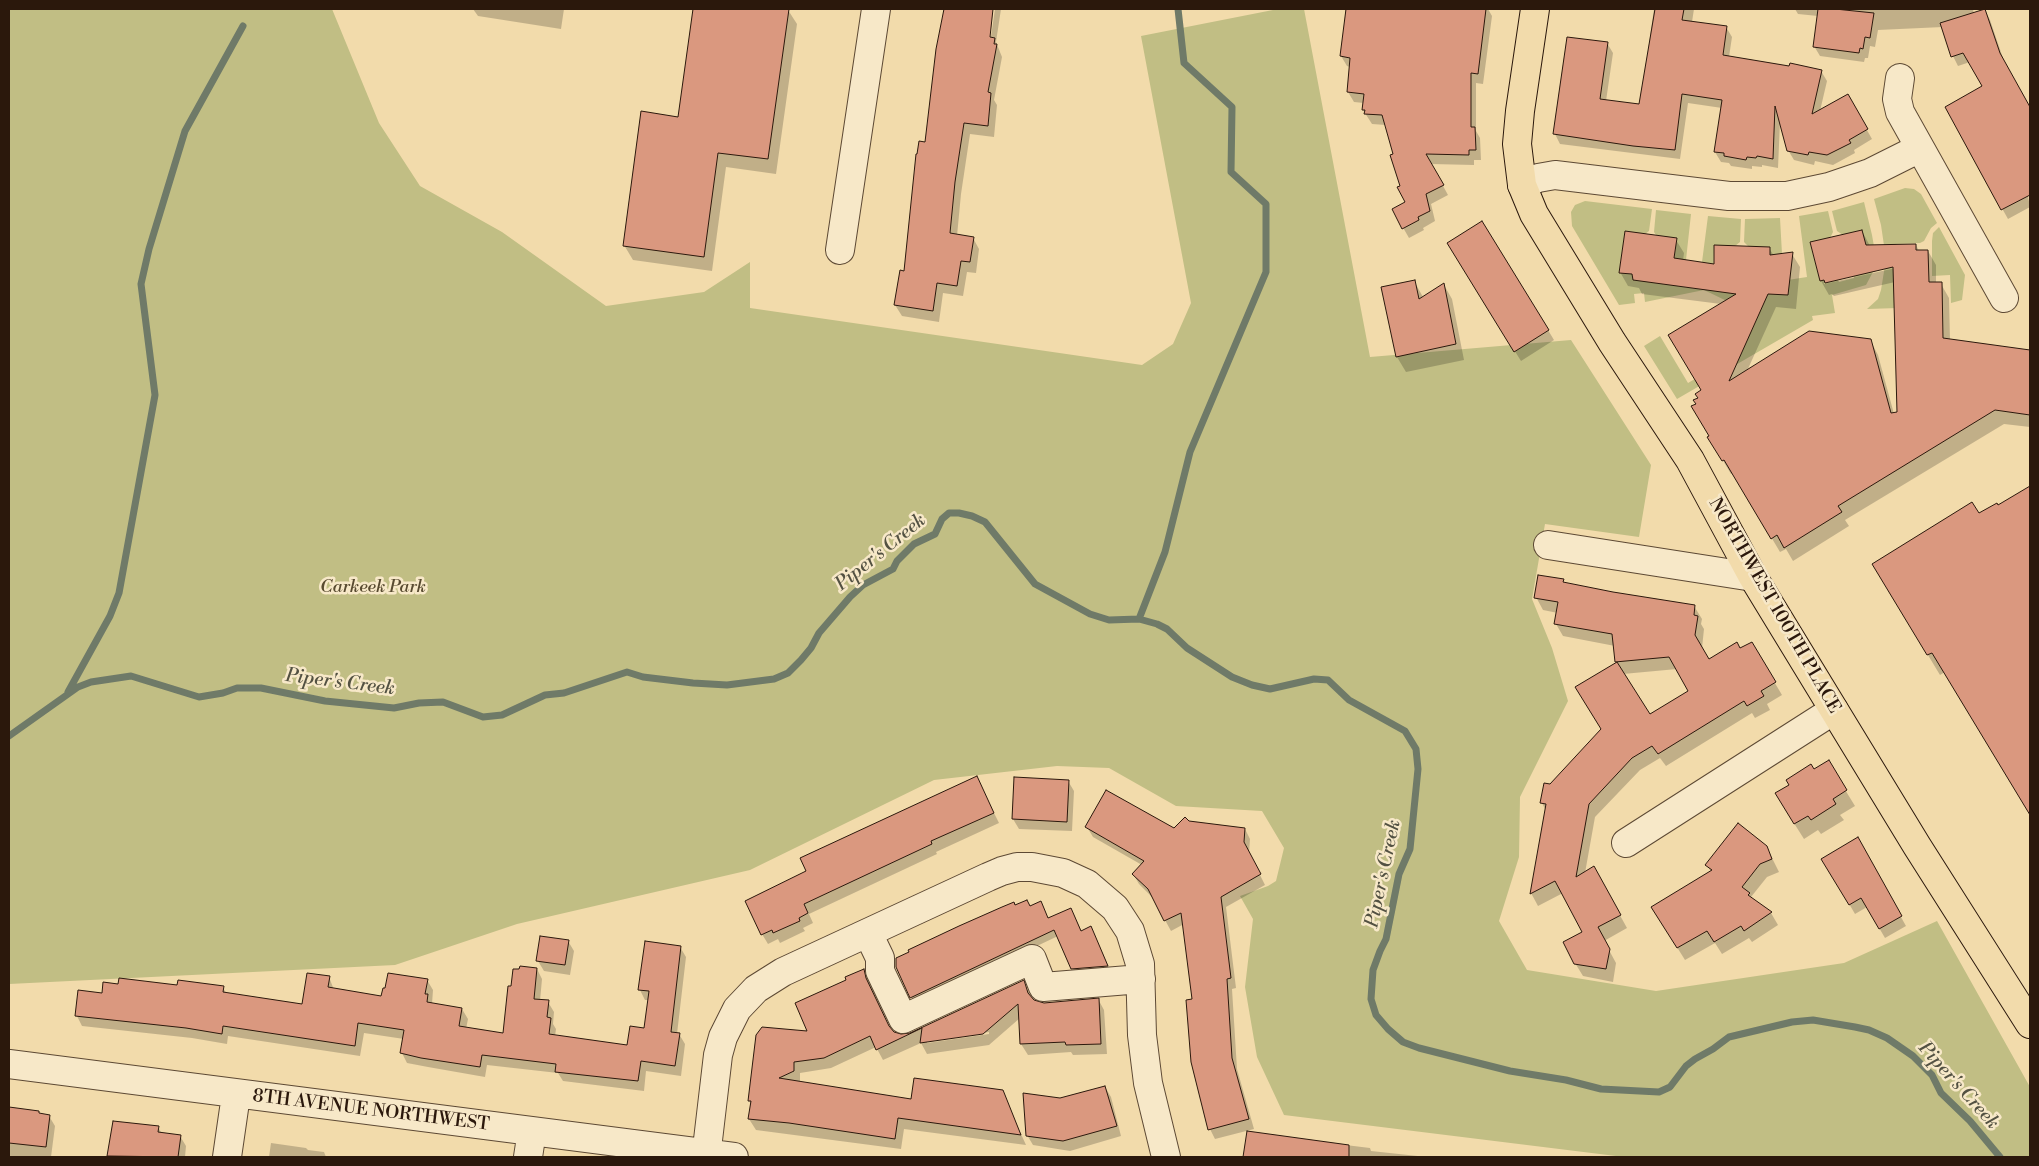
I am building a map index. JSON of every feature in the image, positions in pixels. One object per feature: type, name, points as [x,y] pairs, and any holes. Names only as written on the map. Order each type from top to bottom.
[{"type":"main road","name":"NORTHWEST 100TH PLACE","points":[[1535,9],[1517,132],[1517,154],[1522,185],[1534,214],[1608,335],[1690,460],[1754,577],[1834,710],[2030,1024]]},
{"type":"street","points":[[840,250],[876,9]]},
{"type":"street","points":[[1900,78],[1897,99],[1900,112],[2004,298]]},
{"type":"street","points":[[1522,185],[1554,174],[1729,196],[1787,196],[1829,187],[1870,173],[1920,148]]},
{"type":"street","points":[[1548,545],[1754,577]]},
{"type":"street","points":[[1626,843],[1834,710]]},
{"type":"street","points":[[706,1156],[718,1055],[723,1038],[737,1009],[756,989],[783,972],[1002,871],[1017,867],[1047,869],[1077,878],[1098,891],[1115,908],[1130,932],[1140,964],[1144,1060],[1152,1104],[1166,1157]]},
{"type":"street","points":[[868,933],[880,958],[880,971],[903,1019],[1032,959],[1043,987],[1141,979]]},
{"type":"street","name":"8TH AVENUE NORTHWEST","points":[[9,1064],[236,1095],[530,1144],[734,1157]]},
{"type":"street","points":[[228,1157],[236,1095]]},
{"type":"green space","name":"Carkeek Park","points":[[9,9],[332,9],[379,123],[420,186],[502,232],[606,306],[704,292],[750,262],[750,308],[1142,365],[1173,344],[1191,303],[1141,36],[1278,9],[1304,9],[1370,357],[1571,340],[1651,465],[1639,537],[1545,524],[1532,599],[1552,648],[1568,701],[1520,797],[1519,857],[1499,921],[1527,970],[1656,991],[1844,963],[1937,921],[2030,1087],[2030,1157],[1624,1157],[1284,1115],[1257,1057],[1245,987],[1253,919],[1240,896],[1268,886],[1276,881],[1284,848],[1262,811],[1176,806],[1109,768],[1057,766],[934,780],[750,870],[517,924],[395,965],[9,984]]},
{"type":"green space","points":[[1905,188],[1914,189],[1921,194],[1937,223],[1931,228],[1924,241],[1920,243],[1896,244],[1898,308],[1867,309],[1878,299],[1886,259],[1881,225],[1874,199]]},
{"type":"green space","points":[[1585,201],[1652,209],[1649,231],[1645,234],[1625,232],[1619,272],[1671,280],[1677,239],[1656,235],[1654,232],[1656,210],[1691,214],[1686,260],[1678,286],[1704,290],[1645,302],[1644,293],[1634,294],[1635,303],[1619,305],[1572,226],[1571,212],[1575,205]]},
{"type":"green space","points":[[1864,202],[1875,252],[1874,270],[1866,285],[1832,295],[1835,313],[1812,316],[1813,320],[1677,399],[1644,346],[1660,336],[1688,383],[1731,358],[1742,326],[1752,330],[1758,316],[1704,290],[1708,263],[1702,262],[1708,216],[1741,219],[1740,242],[1735,246],[1714,246],[1713,287],[1769,289],[1770,247],[1749,247],[1744,242],[1745,219],[1780,218],[1781,281],[1807,277],[1799,216],[1828,211],[1833,232],[1830,238],[1810,243],[1820,281],[1824,280],[1825,283],[1838,280],[1839,282],[1854,278],[1854,276],[1871,268],[1862,230],[1843,235],[1837,231],[1832,211]]},
{"type":"green space","points":[[1939,227],[1965,275],[1962,300],[1951,303],[1950,275],[1932,276],[1933,233]]},
{"type":"building","points":[[693,9],[789,9],[768,159],[718,153],[704,257],[623,246],[641,111],[678,117]]},
{"type":"building","points":[[944,9],[993,9],[990,37],[995,38],[994,44],[997,44],[988,92],[991,93],[988,126],[964,123],[955,182],[950,233],[974,237],[970,262],[961,261],[957,286],[937,283],[933,311],[894,305],[900,270],[904,271],[916,154],[919,141],[925,142],[936,49]]},
{"type":"building","points":[[1346,9],[1486,9],[1478,74],[1471,73],[1471,127],[1475,127],[1476,150],[1469,150],[1469,155],[1426,154],[1444,185],[1426,194],[1430,211],[1418,217],[1419,220],[1402,229],[1392,209],[1405,202],[1397,187],[1400,186],[1390,155],[1393,154],[1382,115],[1364,114],[1365,110],[1362,110],[1364,94],[1347,92],[1350,58],[1340,56]]},
{"type":"building","points":[[1655,9],[1684,9],[1682,20],[1727,26],[1723,55],[1789,66],[1790,63],[1822,70],[1812,114],[1848,94],[1868,129],[1849,140],[1851,143],[1827,155],[1809,152],[1808,155],[1787,151],[1775,106],[1773,159],[1757,156],[1756,158],[1747,157],[1746,160],[1724,156],[1724,153],[1714,152],[1722,100],[1682,94],[1675,150],[1553,134],[1567,37],[1608,42],[1600,99],[1639,104]]},
{"type":"building","points":[[1818,9],[1874,13],[1870,38],[1865,37],[1863,49],[1860,48],[1859,53],[1813,47]]},
{"type":"building","points":[[1985,9],[2000,53],[2030,107],[2030,195],[2001,210],[1945,107],[1982,86],[1963,53],[1951,57],[1940,23]]},
{"type":"building","points":[[1482,221],[1549,330],[1514,352],[1447,243]]},
{"type":"building","points":[[1862,230],[1866,245],[1916,244],[1916,250],[1928,250],[1929,282],[1942,282],[1943,338],[2030,350],[2030,415],[1995,410],[1838,506],[1842,512],[1784,548],[1777,535],[1771,539],[1724,460],[1722,461],[1707,437],[1709,436],[1691,406],[1696,404],[1693,400],[1698,398],[1695,394],[1701,390],[1668,335],[1736,294],[1633,280],[1632,274],[1619,273],[1625,231],[1677,238],[1674,258],[1714,264],[1714,245],[1770,247],[1770,255],[1793,252],[1788,295],[1768,294],[1729,381],[1809,331],[1871,339],[1891,413],[1897,412],[1893,267],[1825,283],[1824,280],[1820,281],[1810,242]]},
{"type":"building","points":[[1415,280],[1419,299],[1444,283],[1456,344],[1396,357],[1381,287]]},
{"type":"building","points":[[2030,486],[2030,815],[1932,653],[1927,655],[1872,564],[1972,502],[1979,513],[1997,503],[1998,505]]},
{"type":"building","points":[[1538,575],[1564,579],[1563,582],[1613,592],[1695,605],[1694,615],[1698,616],[1695,635],[1709,659],[1737,642],[1740,648],[1752,642],[1776,682],[1761,691],[1764,696],[1747,706],[1744,701],[1658,754],[1652,746],[1632,758],[1589,804],[1576,877],[1594,866],[1621,915],[1598,927],[1610,949],[1606,969],[1574,964],[1563,942],[1582,932],[1555,881],[1530,894],[1546,804],[1540,803],[1544,783],[1550,784],[1601,729],[1575,687],[1617,662],[1650,714],[1688,691],[1669,657],[1615,662],[1612,634],[1554,624],[1558,602],[1534,598]]},
{"type":"building","points":[[1829,760],[1847,790],[1833,799],[1836,804],[1811,820],[1808,816],[1794,824],[1775,793],[1789,785],[1786,780],[1811,764],[1814,769]]},
{"type":"building","points":[[977,776],[994,813],[931,841],[932,844],[804,904],[808,913],[799,918],[800,921],[773,933],[772,930],[761,935],[745,901],[806,871],[800,858]]},
{"type":"building","points":[[1014,777],[1069,780],[1067,822],[1012,819]]},
{"type":"building","points":[[1106,790],[1174,828],[1185,817],[1189,821],[1245,828],[1244,842],[1261,874],[1221,897],[1231,978],[1227,979],[1232,1058],[1249,1119],[1208,1130],[1191,1062],[1186,1000],[1192,999],[1181,913],[1164,921],[1148,889],[1132,874],[1144,861],[1085,827]]},
{"type":"building","points":[[1738,823],[1767,846],[1772,859],[1760,864],[1742,887],[1750,893],[1748,895],[1772,912],[1744,931],[1741,926],[1714,942],[1707,931],[1677,948],[1651,907],[1712,870],[1705,865]]},
{"type":"building","points":[[1858,837],[1902,916],[1879,929],[1861,898],[1849,905],[1821,859]]},
{"type":"building","points":[[1027,900],[1030,906],[1041,901],[1048,918],[1071,908],[1081,931],[1091,926],[1108,966],[1071,969],[1054,930],[910,998],[896,967],[896,958],[909,952],[908,950],[959,926],[1014,902],[1015,905]]},
{"type":"building","points":[[540,936],[569,940],[565,965],[536,961]]},
{"type":"building","points":[[645,941],[681,946],[671,1032],[680,1033],[675,1066],[641,1061],[638,1081],[555,1072],[556,1064],[482,1055],[480,1067],[421,1058],[400,1053],[404,1030],[358,1023],[355,1046],[223,1026],[222,1034],[186,1028],[75,1016],[78,990],[102,993],[103,982],[118,984],[119,978],[177,985],[178,980],[224,986],[223,992],[302,1004],[307,973],[330,976],[328,987],[381,996],[388,973],[428,979],[425,994],[428,994],[427,1002],[462,1008],[459,1026],[503,1033],[508,986],[511,986],[513,969],[519,969],[520,966],[537,968],[534,999],[549,1000],[547,1017],[551,1018],[549,1034],[627,1045],[630,1026],[644,1028],[649,991],[638,990]]},
{"type":"building","points":[[864,969],[866,978],[889,1026],[894,1032],[901,1034],[910,1033],[1024,980],[1028,993],[1034,1000],[1044,1003],[1099,998],[1101,1044],[1066,1045],[1065,1042],[1020,1044],[1018,1004],[983,1034],[920,1043],[922,1028],[876,1050],[870,1036],[824,1058],[794,1062],[794,1071],[779,1078],[911,1099],[914,1078],[1003,1090],[1021,1135],[898,1118],[895,1139],[789,1123],[748,1119],[751,1101],[748,1101],[756,1035],[762,1027],[807,1031],[795,1003],[846,980],[845,977]]},
{"type":"building","points":[[1105,1086],[1117,1126],[1063,1141],[1026,1136],[1023,1093],[1060,1098]]},
{"type":"building","points":[[9,1107],[39,1111],[39,1113],[50,1115],[46,1147],[9,1143]]},
{"type":"building","points":[[113,1121],[159,1126],[158,1132],[181,1135],[178,1157],[107,1156]]},
{"type":"building","points":[[1247,1131],[1349,1145],[1349,1157],[1243,1157]]},
{"type":"waterway","points":[[1139,619],[1165,552],[1190,452],[1266,272],[1266,204],[1231,172],[1232,107],[1184,63],[1178,9]]},
{"type":"waterway","points":[[68,692],[110,616],[119,593],[155,395],[141,284],[149,249],[185,131],[243,26]]},
{"type":"waterway","name":"Piper's Creek","points":[[9,736],[78,687],[91,682],[131,676],[199,697],[223,693],[237,688],[261,688],[325,701],[394,708],[419,703],[443,702],[483,717],[502,715],[545,695],[564,693],[627,672],[643,677],[727,685],[774,679],[788,673],[801,660],[811,648],[819,633],[863,585],[893,569],[897,561],[914,544],[935,534],[942,519],[949,513],[959,513],[985,522],[1035,584],[1090,614],[1109,620],[1139,619],[1157,624],[1167,629],[1187,648],[1232,677],[1252,685],[1270,689],[1314,679],[1328,680],[1349,700],[1405,731],[1416,749],[1418,769],[1410,849],[1399,874],[1386,939],[1373,970],[1371,999],[1376,1015],[1403,1042],[1419,1048],[1510,1071],[1566,1080],[1601,1089],[1659,1092],[1670,1087],[1686,1066],[1729,1037],[1792,1022],[1813,1020],[1855,1027],[1869,1030],[1887,1038],[1913,1056],[1932,1075],[1941,1093],[1970,1121],[2000,1157]]}]
